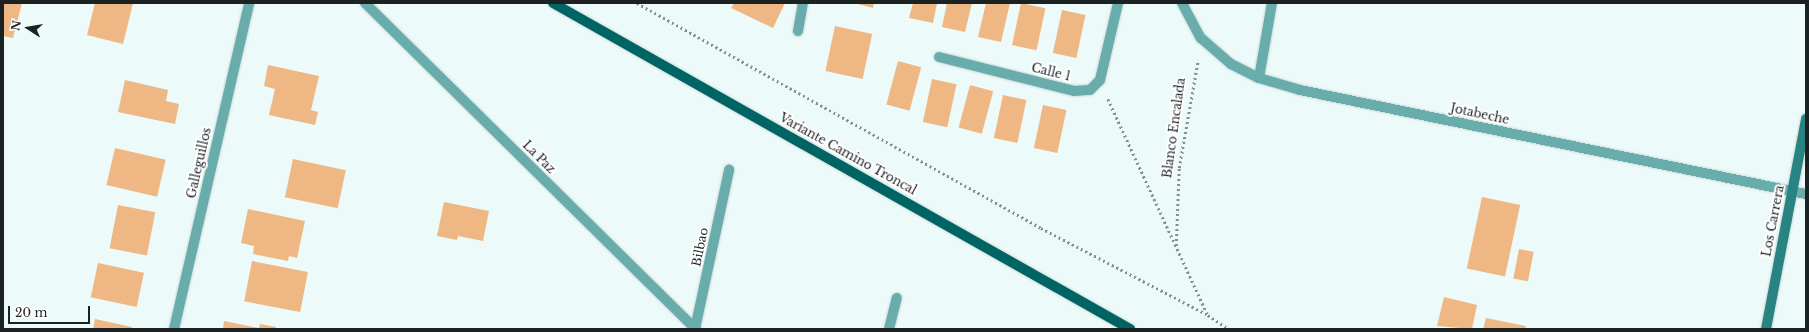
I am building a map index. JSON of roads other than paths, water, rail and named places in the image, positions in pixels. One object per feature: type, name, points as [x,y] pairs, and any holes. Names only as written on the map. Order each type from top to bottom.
[{"type":"main road","name":"Variante Camino Troncal","points":[[553,3],[1130,329]]},
{"type":"street","name":"Galleguillos","points":[[174,329],[249,3]]},
{"type":"street","name":"La Paz","points":[[365,3],[695,329]]},
{"type":"street","points":[[798,31],[804,3]]},
{"type":"street","name":"Calle 1","points":[[939,57],[1074,91],[1090,90],[1100,80],[1118,3]]},
{"type":"street","name":"Jotabeche","points":[[1182,3],[1201,38],[1231,64],[1259,78],[1300,90],[1806,194]]},
{"type":"street","points":[[1259,78],[1272,3]]},
{"type":"street","name":"Los Carrera","points":[[1766,329],[1806,119]]},
{"type":"street","name":"Bilbao","points":[[695,329],[730,170]]},
{"type":"street","points":[[889,329],[896,298]]}]
